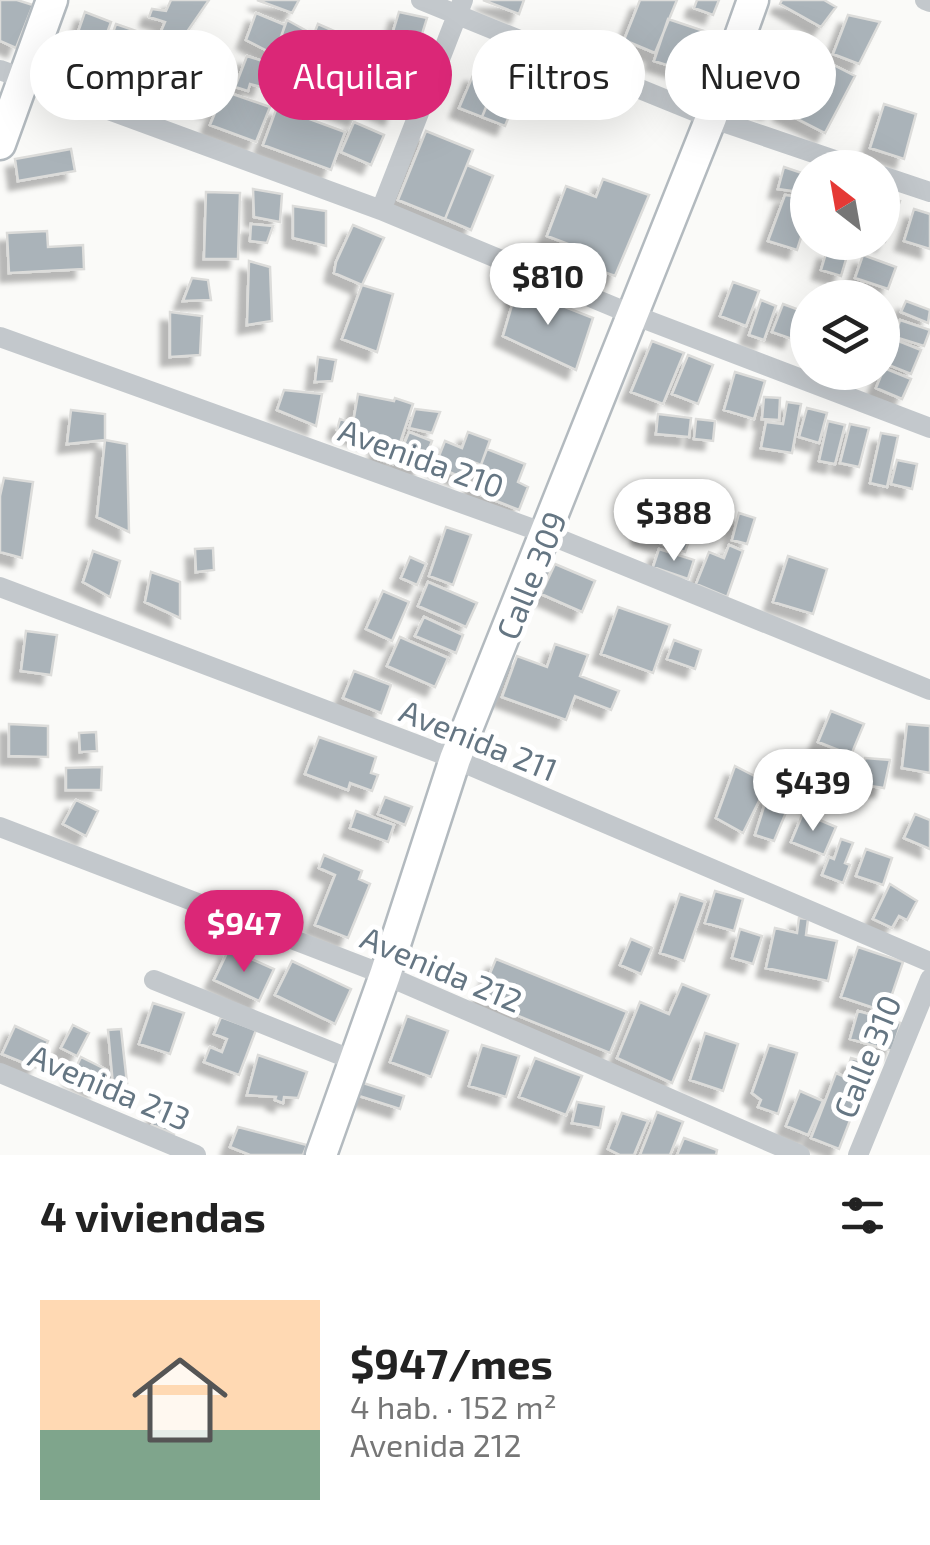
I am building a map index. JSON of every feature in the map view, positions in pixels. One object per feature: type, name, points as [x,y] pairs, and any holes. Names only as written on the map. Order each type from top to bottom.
[{"type":"street","points":[[0,144],[12,73],[52,0]]},
{"type":"street","points":[[421,0],[460,7],[665,98]]},
{"type":"street","name":"Calle 309","points":[[742,30],[753,0]]},
{"type":"street","points":[[381,210],[460,7]]},
{"type":"street","points":[[12,73],[381,210],[631,314],[930,428]]},
{"type":"street","name":"Calle 309","points":[[321,1155],[385,975],[454,759],[710,120]]},
{"type":"street","points":[[717,120],[805,150]]},
{"type":"street","points":[[900,182],[930,192]]},
{"type":"street","name":"Avenida 210","points":[[0,337],[547,534],[930,690]]},
{"type":"street","name":"Avenida 211","points":[[0,587],[454,759],[930,962]]},
{"type":"street","name":"Avenida 212","points":[[0,827],[385,975],[800,1155]]},
{"type":"street","name":"Calle 310","points":[[858,1155],[930,979]]},
{"type":"street","points":[[154,980],[355,1061]]},
{"type":"street","name":"Avenida 213","points":[[0,1073],[196,1155]]},
{"type":"building","points":[[0,0],[33,5],[16,48],[0,41]]},
{"type":"building","points":[[171,0],[209,0],[188,30],[162,30],[165,22],[149,17],[152,9],[166,11]]},
{"type":"building","points":[[257,0],[299,0],[292,13]]},
{"type":"building","points":[[483,0],[524,0],[519,14]]},
{"type":"building","points":[[640,0],[677,0],[655,53],[645,49],[645,30],[628,30]]},
{"type":"building","points":[[697,0],[719,0],[713,15],[694,8]]},
{"type":"building","points":[[782,0],[824,0],[836,7],[821,27],[780,4]]},
{"type":"building","points":[[85,12],[111,22],[108,30],[79,30]]},
{"type":"building","points":[[399,12],[427,18],[423,30],[393,30]]},
{"type":"building","points":[[256,13],[285,25],[283,30],[258,30],[258,46],[246,40]]},
{"type":"building","points":[[848,15],[880,22],[859,64],[836,55]]},
{"type":"building","points":[[668,19],[701,30],[665,30],[665,64],[654,61]]},
{"type":"building","points":[[287,20],[305,30],[283,30]]},
{"type":"building","points":[[247,56],[258,60],[258,86],[250,84],[248,91],[238,88]]},
{"type":"building","points":[[836,66],[855,76],[836,112]]},
{"type":"building","points":[[472,78],[472,113],[459,108]]},
{"type":"building","points":[[238,96],[258,103],[258,120],[265,120],[256,142],[210,125],[212,120],[238,120]]},
{"type":"building","points":[[884,104],[916,114],[904,159],[900,158],[900,150],[870,148]]},
{"type":"building","points":[[272,120],[312,120],[345,132],[331,170],[263,145]]},
{"type":"building","points":[[800,120],[832,120],[825,133]]},
{"type":"building","points":[[354,122],[384,135],[371,165],[341,152]]},
{"type":"building","points":[[426,131],[473,150],[445,219],[398,200]]},
{"type":"building","points":[[71,149],[75,171],[18,181],[15,159]]},
{"type":"building","points":[[467,165],[493,176],[471,230],[445,219]]},
{"type":"building","points":[[784,167],[790,169],[790,191],[778,189]]},
{"type":"building","points":[[603,179],[649,195],[615,276],[571,260],[576,247],[547,236],[566,186],[596,197]]},
{"type":"building","points":[[253,189],[282,194],[280,222],[254,217]]},
{"type":"building","points":[[206,192],[240,193],[238,259],[204,259]]},
{"type":"building","points":[[785,195],[790,196],[790,248],[768,241]]},
{"type":"building","points":[[293,206],[326,211],[326,246],[293,238]]},
{"type":"building","points":[[914,209],[930,214],[930,249],[904,241]]},
{"type":"building","points":[[251,224],[273,226],[267,243],[250,241]]},
{"type":"building","points":[[353,225],[384,238],[362,285],[334,273]]},
{"type":"building","points":[[47,231],[48,247],[83,245],[84,269],[9,273],[7,233]]},
{"type":"building","points":[[824,260],[846,260],[841,276],[821,270]]},
{"type":"building","points":[[861,260],[877,260],[896,267],[891,280],[855,278]]},
{"type":"building","points":[[249,261],[270,267],[272,321],[247,325]]},
{"type":"building","points":[[192,278],[208,280],[211,300],[183,301]]},
{"type":"building","points":[[733,282],[759,291],[746,326],[720,316]]},
{"type":"building","points":[[362,285],[393,294],[377,352],[342,339]]},
{"type":"building","points":[[517,288],[593,318],[576,370],[503,336]]},
{"type":"building","points":[[761,300],[776,306],[764,340],[749,335]]},
{"type":"building","points":[[906,301],[930,310],[928,323],[901,312]]},
{"type":"building","points":[[783,304],[790,307],[790,338],[772,332]]},
{"type":"building","points":[[170,312],[202,316],[200,355],[170,357]]},
{"type":"building","points":[[900,320],[930,330],[924,346],[900,339]]},
{"type":"building","points":[[652,341],[684,353],[663,404],[631,392]]},
{"type":"building","points":[[900,342],[921,350],[911,374],[900,370]]},
{"type":"building","points":[[688,355],[713,365],[698,404],[672,394]]},
{"type":"building","points":[[318,357],[336,360],[332,381],[315,382]]},
{"type":"building","points":[[735,372],[765,381],[754,419],[724,410]]},
{"type":"building","points":[[900,375],[911,379],[902,399],[881,390],[900,390]]},
{"type":"building","points":[[284,390],[322,394],[316,426],[277,410]]},
{"type":"building","points":[[358,394],[413,404],[393,464],[375,458],[380,443],[337,430],[340,419],[353,423]]},
{"type":"building","points":[[764,397],[780,398],[779,420],[762,419]]},
{"type":"building","points":[[787,402],[801,404],[792,453],[761,448],[766,422],[783,424]]},
{"type":"building","points":[[807,408],[827,413],[819,443],[799,437]]},
{"type":"building","points":[[415,409],[440,412],[432,433],[409,428]]},
{"type":"building","points":[[71,410],[105,414],[105,440],[67,444]]},
{"type":"building","points":[[658,414],[691,418],[689,437],[656,434]]},
{"type":"building","points":[[696,419],[715,421],[713,441],[694,439]]},
{"type":"building","points":[[828,421],[845,425],[835,464],[819,461]]},
{"type":"building","points":[[850,424],[869,428],[859,467],[840,463]]},
{"type":"building","points":[[409,432],[432,441],[420,471],[397,462]]},
{"type":"building","points":[[468,432],[490,440],[481,465],[468,460],[461,477],[435,466],[445,441],[462,448]]},
{"type":"building","points":[[881,433],[898,436],[887,487],[870,483]]},
{"type":"building","points":[[105,440],[127,444],[129,532],[97,517]]},
{"type":"building","points":[[487,449],[525,464],[518,482],[528,487],[519,510],[471,491]]},
{"type":"building","points":[[897,460],[917,464],[912,489],[891,484]]},
{"type":"building","points":[[4,478],[33,482],[22,558],[0,552],[0,496]]},
{"type":"building","points":[[659,481],[705,496],[685,552],[640,536]]},
{"type":"building","points":[[739,513],[755,518],[747,544],[732,540]]},
{"type":"building","points":[[446,527],[471,535],[453,585],[429,576]]},
{"type":"building","points":[[729,545],[743,551],[727,597],[696,584],[709,552],[724,558]]},
{"type":"building","points":[[213,548],[214,570],[196,572],[195,549]]},
{"type":"building","points":[[659,549],[694,560],[688,579],[653,567]]},
{"type":"building","points":[[93,551],[120,561],[110,597],[83,582]]},
{"type":"building","points":[[788,556],[827,569],[813,614],[773,602]]},
{"type":"building","points":[[410,557],[426,564],[417,585],[401,578]]},
{"type":"building","points":[[555,564],[595,581],[582,612],[541,594]]},
{"type":"building","points":[[151,572],[180,582],[180,618],[145,602]]},
{"type":"building","points":[[428,582],[477,603],[466,627],[418,606]]},
{"type":"building","points":[[383,591],[409,602],[392,641],[366,629]]},
{"type":"building","points":[[618,607],[670,625],[653,673],[601,654]]},
{"type":"building","points":[[424,617],[463,635],[456,653],[415,636]]},
{"type":"building","points":[[26,631],[57,635],[51,675],[21,671]]},
{"type":"building","points":[[400,637],[448,658],[435,687],[387,666]]},
{"type":"building","points":[[674,640],[701,650],[695,669],[667,659]]},
{"type":"building","points":[[555,644],[588,655],[580,676],[619,691],[611,710],[575,696],[566,720],[502,697],[517,656],[547,667]]},
{"type":"building","points":[[354,671],[391,685],[381,713],[343,698]]},
{"type":"building","points":[[831,711],[864,724],[851,755],[818,742]]},
{"type":"building","points":[[9,724],[48,726],[48,757],[9,756]]},
{"type":"building","points":[[907,724],[930,726],[930,773],[902,768]]},
{"type":"building","points":[[96,732],[97,751],[80,752],[79,733]]},
{"type":"building","points":[[319,737],[376,757],[371,773],[378,775],[372,791],[350,783],[348,790],[305,774]]},
{"type":"building","points":[[865,758],[890,760],[884,788],[857,784]]},
{"type":"building","points":[[735,766],[768,783],[743,833],[716,818]]},
{"type":"building","points":[[102,767],[101,790],[66,790],[66,768]]},
{"type":"building","points":[[768,794],[790,803],[774,841],[755,835]]},
{"type":"building","points":[[385,797],[412,807],[405,825],[378,814]]},
{"type":"building","points":[[76,800],[98,811],[86,836],[63,824]]},
{"type":"building","points":[[356,811],[394,825],[388,842],[350,828]]},
{"type":"building","points":[[803,813],[836,827],[824,855],[791,842]]},
{"type":"building","points":[[915,814],[930,820],[930,849],[904,838]]},
{"type":"building","points":[[841,839],[853,843],[843,883],[822,875],[829,857],[834,859]]},
{"type":"building","points":[[866,849],[892,858],[883,885],[856,876]]},
{"type":"building","points":[[324,855],[362,871],[359,879],[370,884],[348,938],[315,925],[335,875],[319,868]]},
{"type":"building","points":[[890,884],[917,901],[907,920],[899,916],[892,928],[873,919]]},
{"type":"building","points":[[715,891],[743,899],[734,931],[705,923]]},
{"type":"building","points":[[680,894],[705,902],[684,961],[660,953]]},
{"type":"building","points":[[799,918],[808,919],[806,935],[837,941],[828,981],[766,968],[775,928],[797,933]]},
{"type":"building","points":[[740,929],[762,936],[753,964],[732,958]]},
{"type":"building","points":[[631,939],[652,948],[641,974],[620,965]]},
{"type":"building","points":[[858,947],[903,962],[886,1012],[841,997]]},
{"type":"building","points":[[229,949],[274,969],[259,1001],[214,980]]},
{"type":"building","points":[[496,959],[627,1012],[610,1053],[479,1000]]},
{"type":"building","points":[[292,961],[351,989],[335,1024],[275,995]]},
{"type":"building","points":[[682,984],[709,995],[672,1083],[617,1058],[640,1002],[669,1014]]},
{"type":"building","points":[[153,1003],[184,1013],[170,1054],[139,1044]]},
{"type":"building","points":[[858,1011],[901,1023],[892,1051],[850,1039]]},
{"type":"building","points":[[407,1016],[448,1031],[431,1077],[390,1062]]},
{"type":"building","points":[[221,1017],[256,1030],[239,1075],[204,1062],[210,1047],[222,1052],[227,1039],[214,1034]]},
{"type":"building","points":[[73,1025],[89,1033],[77,1056],[61,1048]]},
{"type":"building","points":[[15,1026],[48,1041],[36,1068],[2,1054]]},
{"type":"building","points":[[121,1029],[127,1083],[113,1085],[108,1030]]},
{"type":"building","points":[[705,1033],[738,1044],[723,1091],[690,1080]]},
{"type":"building","points":[[482,1045],[519,1056],[506,1097],[469,1086]]},
{"type":"building","points":[[769,1045],[797,1053],[778,1114],[758,1107],[761,1100],[752,1093]]},
{"type":"building","points":[[258,1055],[307,1072],[298,1098],[284,1097],[283,1103],[276,1097],[247,1095]]},
{"type":"building","points":[[81,1057],[107,1070],[97,1089],[72,1076]]},
{"type":"building","points":[[535,1058],[582,1076],[566,1115],[519,1097]]},
{"type":"building","points":[[851,1058],[862,1061],[856,1081],[864,1084],[839,1149],[811,1138],[836,1073],[845,1077]]},
{"type":"building","points":[[360,1082],[404,1096],[400,1109],[356,1095]]},
{"type":"building","points":[[800,1091],[823,1101],[808,1135],[786,1126]]},
{"type":"building","points":[[577,1102],[604,1107],[600,1128],[572,1123]]},
{"type":"building","points":[[159,1107],[181,1116],[174,1134],[152,1125]]},
{"type":"building","points":[[657,1112],[683,1122],[670,1155],[640,1155]]},
{"type":"building","points":[[622,1113],[648,1121],[634,1155],[620,1155],[608,1149]]},
{"type":"building","points":[[238,1127],[307,1145],[303,1155],[250,1155],[230,1147]]},
{"type":"building","points":[[684,1138],[717,1150],[716,1155],[677,1155]]}]
